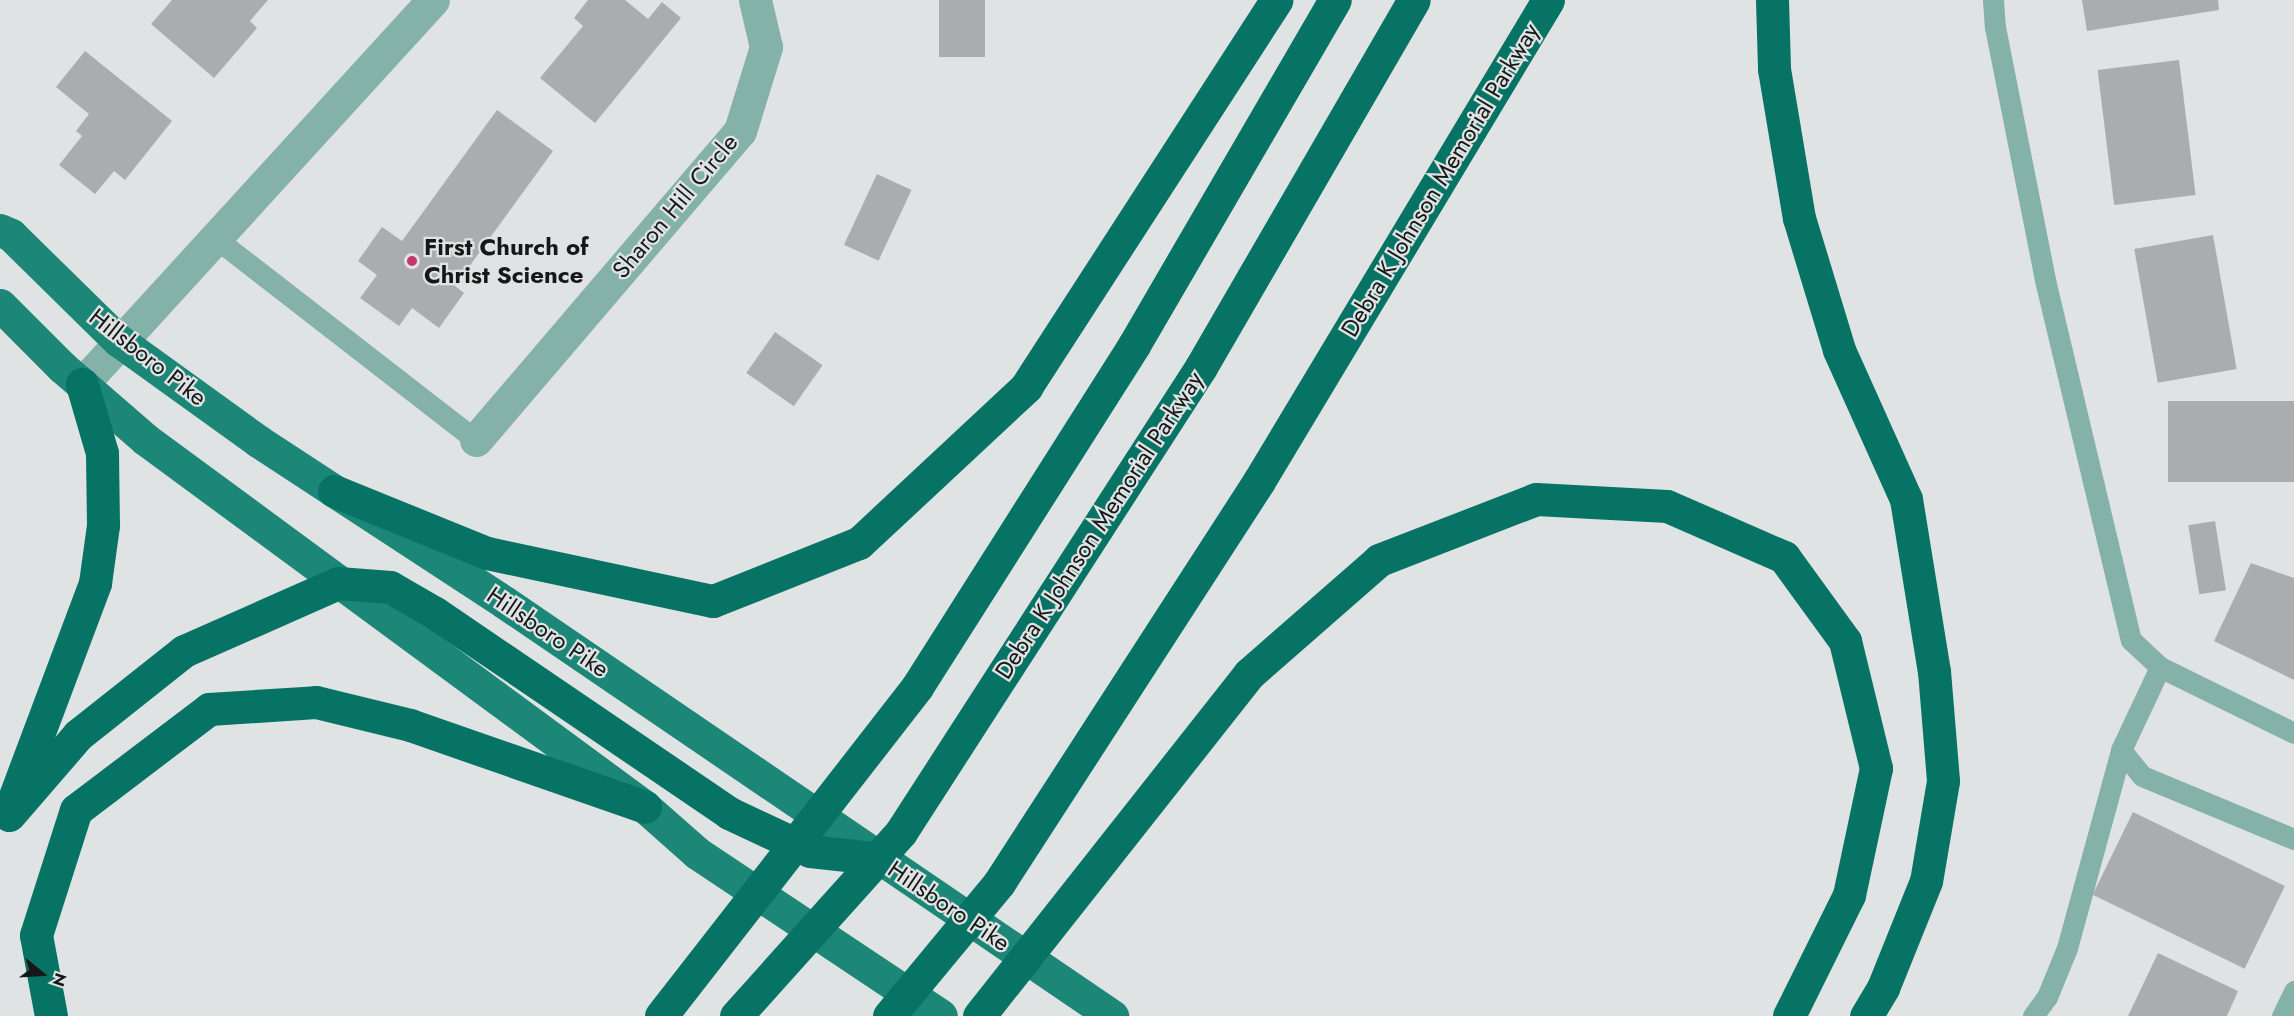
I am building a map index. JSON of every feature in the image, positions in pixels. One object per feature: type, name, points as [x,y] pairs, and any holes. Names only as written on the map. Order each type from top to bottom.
[{"type":"highway","points":[[334,491],[487,553],[713,601],[859,543],[1026,387],[1276,0]]},
{"type":"highway","points":[[661,1016],[917,687],[1134,345],[1335,0]]},
{"type":"highway","name":"Debra K Johnson Memorial Parkway","points":[[736,1016],[901,832],[1201,367],[1414,0]]},
{"type":"highway","name":"Debra K Johnson Memorial Parkway","points":[[889,1016],[1005,873],[1259,481],[1548,0]]},
{"type":"highway","points":[[1772,0],[1774,69],[1799,218],[1839,350],[1906,499],[1934,671],[1943,781],[1926,881],[1884,988],[1866,1016]]},
{"type":"highway","points":[[4,824],[95,583],[103,525],[102,453],[82,384]]},
{"type":"highway","points":[[979,1016],[1249,674],[1379,560],[1536,499],[1667,506],[1784,557],[1845,641],[1876,768],[1849,895],[1789,1016]]},
{"type":"highway","points":[[4,824],[78,735],[184,651],[338,583],[390,587],[435,613],[729,813],[810,851],[881,859]]},
{"type":"highway","points":[[51,1016],[36,935],[76,810],[209,709],[316,702],[410,725],[645,807]]},
{"type":"main road","name":"Hillsboro Pike","points":[[0,230],[11,235],[118,340],[334,491],[760,776],[1099,1008]]},
{"type":"main road","points":[[0,305],[82,384],[145,439],[645,807],[697,853],[941,1016]]},
{"type":"street","points":[[82,384],[118,340],[433,0]]},
{"type":"street","name":"Sharon Hill Circle","points":[[476,440],[740,131],[766,47],[755,0]]},
{"type":"lane","points":[[1993,0],[1995,27],[2045,280],[2131,640],[2160,667],[2294,733]]},
{"type":"lane","points":[[214,237],[476,440]]},
{"type":"lane","points":[[2033,1016],[2047,997],[2067,948],[2121,750],[2160,667]]},
{"type":"lane","points":[[2121,750],[2142,776],[2294,839]]},
{"type":"lane","points":[[2282,1016],[2294,992]]},
{"type":"building","points":[[172,0],[268,0],[250,21],[257,28],[214,78],[151,24]]},
{"type":"building","points":[[588,0],[625,0],[648,19],[662,2],[681,18],[595,123],[540,78],[583,26],[574,18]]},
{"type":"building","points":[[939,0],[985,0],[985,57],[939,57]]},
{"type":"building","points":[[2082,0],[2218,0],[2219,10],[2087,31]]},
{"type":"building","points":[[85,51],[172,121],[125,180],[114,171],[95,194],[59,165],[82,136],[76,131],[89,114],[56,87]]},
{"type":"building","points":[[2179,60],[2196,195],[2114,205],[2098,70]]},
{"type":"building","points":[[497,110],[553,151],[455,286],[464,293],[439,328],[412,308],[399,326],[360,298],[377,275],[358,261],[382,227],[402,241]]},
{"type":"building","points":[[877,174],[911,190],[878,261],[844,245]]},
{"type":"building","points":[[2213,235],[2237,369],[2158,383],[2134,249]]},
{"type":"building","points":[[775,332],[823,365],[794,406],[746,373]]},
{"type":"building","points":[[2168,401],[2294,401],[2294,482],[2168,482]]},
{"type":"building","points":[[2215,521],[2226,590],[2199,594],[2188,525]]},
{"type":"building","points":[[2251,563],[2294,578],[2294,680],[2214,641]]},
{"type":"building","points":[[2133,812],[2285,886],[2245,969],[2093,895]]},
{"type":"building","points":[[2158,953],[2238,991],[2227,1016],[2128,1016]]},
{"type":"place","name":"First Church of Christ Science","points":[[412,261]]}]
